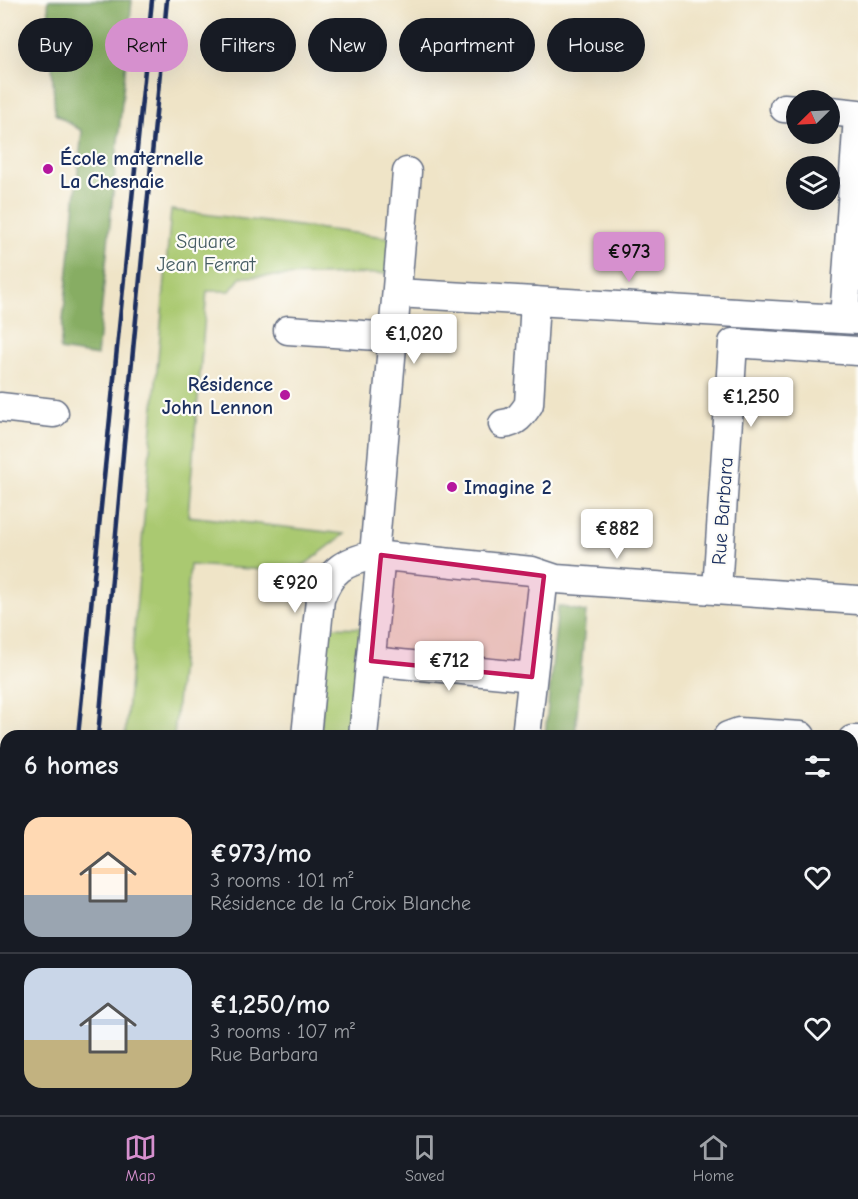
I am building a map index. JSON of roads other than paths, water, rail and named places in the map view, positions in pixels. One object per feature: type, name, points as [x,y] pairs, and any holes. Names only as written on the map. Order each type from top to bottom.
[{"type":"street","points":[[397,293],[851,320],[858,115],[840,112]]},
{"type":"street","points":[[364,730],[371,661],[393,337],[407,172]]},
{"type":"street","points":[[503,424],[512,423],[530,404],[535,301]]},
{"type":"street","points":[[288,330],[393,337]]},
{"type":"street","name":"Rue Barbara","points":[[717,590],[733,343],[858,351]]},
{"type":"street","points":[[0,407],[54,413]]},
{"type":"street","points":[[307,730],[320,599],[331,575],[354,560],[378,555],[531,571],[556,579],[858,600]]},
{"type":"street","points":[[527,730],[544,576]]},
{"type":"street","points":[[371,661],[532,677]]},
{"type":"railway","points":[[79,730],[152,0]]},
{"type":"railway","points":[[99,730],[167,0]]},
{"type":"place","name":"École maternelle La Chesnaie","points":[[48,169]]},
{"type":"place","name":"Résidence John Lennon","points":[[285,395]]},
{"type":"place","name":"Imagine 2","points":[[452,487]]},
{"type":"park label","name":"Square Jean Ferrat","points":[[206,252]]}]
